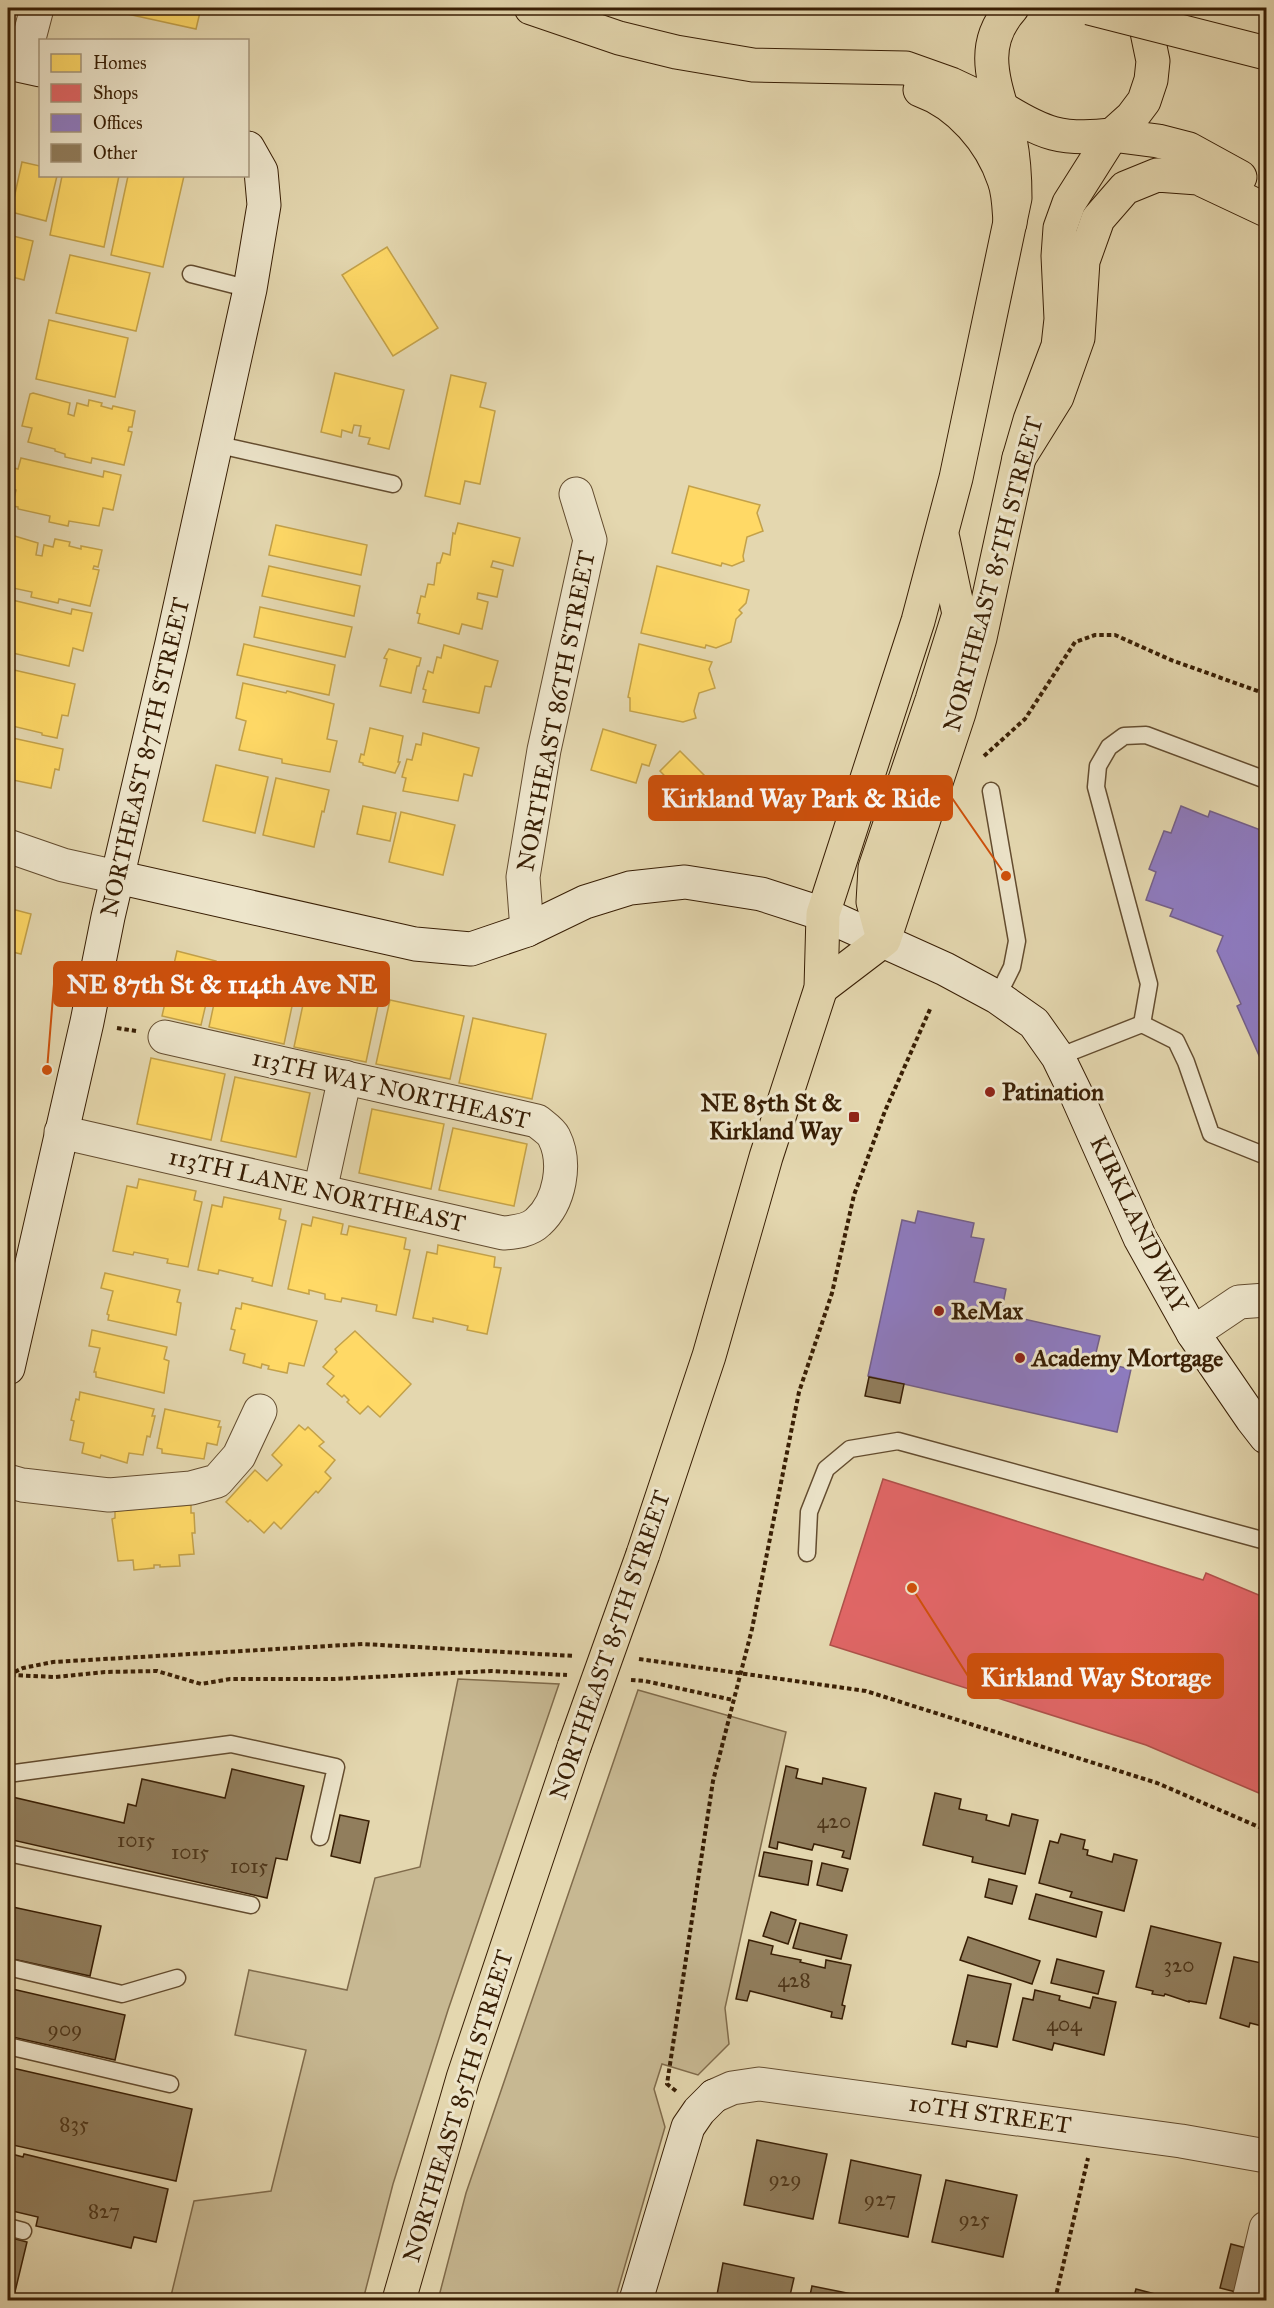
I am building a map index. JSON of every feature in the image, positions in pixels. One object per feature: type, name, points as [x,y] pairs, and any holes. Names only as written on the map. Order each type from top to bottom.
[{"type":"main road","points":[[531,8],[619,38],[676,52],[753,65],[906,69],[951,84],[1000,107],[1027,124],[1052,134],[1083,138],[1112,135],[1158,141],[1190,149],[1243,179],[1266,202]]},
{"type":"main road","name":"NORTHEAST 85TH STREET","points":[[399,2301],[463,2078],[709,1356],[765,1157],[821,988],[823,914],[918,621],[942,533],[986,345],[1015,198],[1015,170],[1010,139],[991,66],[991,48],[997,27],[1012,8]]},
{"type":"main road","points":[[1089,8],[1266,53]]},
{"type":"main road","name":"NORTHEAST 85TH STREET","points":[[884,940],[959,713],[980,638],[1030,420],[1058,346],[1061,319],[1058,256],[1060,228],[1069,203],[1112,135],[1132,117],[1144,101],[1151,80],[1153,62],[1142,8]]},
{"type":"main road","points":[[828,66],[902,83],[933,95],[957,111],[979,133],[993,156],[1005,182],[1010,223]]},
{"type":"main road","points":[[1020,458],[1057,397],[1078,338],[1083,261],[1098,219],[1125,188],[1157,175],[1198,178],[1266,210]]},
{"type":"main road","points":[[821,988],[884,940],[873,902],[875,868],[959,614],[942,533]]},
{"type":"street","points":[[24,66],[37,8]]},
{"type":"street","name":"NORTHEAST 87TH STREET","points":[[8,1368],[250,289],[264,205],[261,171],[249,150]]},
{"type":"street","name":"NORTHEAST 86TH STREET","points":[[527,930],[522,877],[544,750],[590,540],[576,494]]},
{"type":"street","name":"KIRKLAND WAY","points":[[8,846],[63,865],[415,944],[471,949],[527,930],[585,902],[630,888],[685,882],[761,894],[823,914],[884,940],[998,997],[1034,1023],[1058,1057],[1140,1238],[1193,1333],[1251,1419],[1266,1437]]},
{"type":"street","name":"113TH WAY NORTHEAST","points":[[165,1037],[537,1121],[553,1134],[562,1157],[557,1194]]},
{"type":"street","points":[[320,1191],[345,1077]]},
{"type":"street","name":"113TH LANE NORTHEAST","points":[[61,1132],[503,1233],[520,1231],[538,1223],[557,1194]]},
{"type":"street","points":[[1193,1333],[1239,1302],[1266,1300]]},
{"type":"street","points":[[8,1481],[110,1495],[191,1488],[208,1484],[217,1481],[239,1456],[260,1411]]},
{"type":"street","name":"10TH STREET","points":[[636,2301],[688,2127],[699,2111],[714,2096],[732,2088],[759,2084],[1095,2129],[1266,2156]]},
{"type":"street","points":[[1250,2301],[1266,2228]]},
{"type":"lane","points":[[191,274],[250,289]]},
{"type":"lane","points":[[215,444],[393,484]]},
{"type":"lane","points":[[1142,1023],[1149,984],[1096,787],[1098,766],[1109,747],[1124,736],[1146,735],[1266,780]]},
{"type":"lane","points":[[991,791],[1017,941],[1012,967],[998,997]]},
{"type":"lane","points":[[1058,1057],[1142,1023],[1176,1041],[1186,1062],[1211,1134],[1266,1156]]},
{"type":"lane","points":[[807,1553],[809,1512],[826,1469],[850,1449],[898,1441],[1265,1541]]},
{"type":"lane","points":[[8,1772],[15,1773],[231,1744],[336,1767],[320,1837]]},
{"type":"lane","points":[[8,1853],[251,1905]]},
{"type":"lane","points":[[8,1967],[122,1994],[177,1978]]},
{"type":"lane","points":[[8,2046],[170,2084]]},
{"type":"path","points":[[984,756],[1025,719],[1075,642],[1095,634],[1115,635],[1171,660],[1266,694]]},
{"type":"path","points":[[676,2091],[668,2084],[712,1781],[752,1629],[799,1392],[832,1293],[854,1195],[885,1111],[931,1007]]},
{"type":"path","points":[[87,1022],[165,1037]]},
{"type":"path","points":[[9,1675],[23,1668],[53,1662],[363,1644],[585,1656]]},
{"type":"path","points":[[632,1659],[866,1691],[1157,1783],[1266,1830]]},
{"type":"path","points":[[9,1675],[55,1677],[105,1672],[157,1671],[201,1684],[230,1679],[334,1679],[491,1671],[574,1676]]},
{"type":"path","points":[[622,1679],[645,1681],[733,1700]]},
{"type":"path","points":[[1055,2301],[1095,2129]]},
{"type":"shaded area","points":[[458,1679],[559,1684],[448,2010],[393,2184],[363,2300],[170,2300],[194,2201],[271,2191],[306,2050],[235,2035],[249,1970],[347,1990],[375,1878],[420,1867]]},
{"type":"shaded area","points":[[638,1690],[786,1732],[725,2008],[729,2044],[698,2075],[662,2064],[654,2089],[665,2127],[615,2300],[438,2300],[466,2193]]},
{"type":"building: Homes","points":[[76,8],[100,8],[99,13]]},
{"type":"building: Homes","points":[[119,8],[201,8],[196,29],[118,12]]},
{"type":"building: Homes","points":[[22,162],[39,166],[39,177],[57,177],[46,221],[11,212]]},
{"type":"building: Homes","points":[[62,177],[119,177],[104,247],[50,235]]},
{"type":"building: Homes","points":[[128,177],[184,177],[163,267],[111,255]]},
{"type":"building: Homes","points":[[8,229],[11,229],[9,235],[33,241],[24,280],[8,276]]},
{"type":"building: Homes","points":[[387,247],[438,328],[393,356],[342,275]]},
{"type":"building: Homes","points":[[70,255],[150,273],[136,331],[56,313]]},
{"type":"building: Homes","points":[[49,320],[128,338],[115,397],[36,379]]},
{"type":"building: Homes","points":[[335,373],[404,390],[389,449],[368,444],[370,438],[359,436],[361,426],[354,425],[352,433],[342,430],[341,437],[321,432]]},
{"type":"building: Homes","points":[[451,375],[486,383],[480,407],[495,411],[480,484],[465,481],[460,504],[425,496]]},
{"type":"building: Homes","points":[[30,394],[70,403],[68,414],[74,416],[77,403],[88,406],[89,400],[102,403],[101,406],[112,409],[113,406],[135,411],[132,427],[129,427],[128,431],[132,432],[124,465],[92,458],[91,463],[65,457],[65,454],[55,449],[28,442],[32,428],[22,426]]},
{"type":"building: Homes","points":[[21,458],[103,477],[104,471],[121,475],[113,510],[103,508],[99,526],[69,521],[68,526],[49,522],[50,516],[12,506],[16,490],[8,488],[10,467],[18,469]]},
{"type":"building: Homes","points":[[689,486],[760,505],[757,513],[763,531],[747,537],[744,561],[732,566],[722,563],[721,566],[672,553]]},
{"type":"building: Homes","points":[[458,523],[520,538],[513,566],[493,561],[491,567],[503,570],[497,597],[478,593],[477,599],[488,602],[482,629],[462,624],[459,634],[418,623],[420,614],[417,613],[421,596],[425,597],[428,584],[434,585],[437,563],[440,563],[443,553],[450,555],[453,533],[455,534]]},
{"type":"building: Homes","points":[[276,525],[367,545],[361,575],[269,555]]},
{"type":"building: Homes","points":[[8,534],[38,543],[36,555],[42,556],[44,545],[53,547],[55,539],[70,542],[69,546],[81,549],[81,546],[102,550],[98,567],[94,566],[93,569],[99,570],[90,606],[59,599],[58,603],[31,597],[32,592],[8,587]]},
{"type":"building: Homes","points":[[269,566],[360,586],[354,616],[262,596]]},
{"type":"building: Homes","points":[[657,566],[749,590],[746,603],[739,610],[742,613],[736,619],[731,642],[716,648],[706,645],[705,648],[641,633]]},
{"type":"building: Homes","points":[[8,599],[71,614],[72,609],[92,613],[83,651],[73,648],[69,666],[8,652]]},
{"type":"building: Homes","points":[[260,607],[352,627],[345,657],[254,637]]},
{"type":"building: Homes","points":[[244,644],[335,665],[329,695],[237,675]]},
{"type":"building: Homes","points":[[639,644],[712,662],[709,669],[715,688],[699,693],[694,711],[696,718],[683,722],[630,711],[630,698],[628,697]]},
{"type":"building: Homes","points":[[444,645],[498,661],[491,687],[485,686],[479,713],[423,702],[426,690],[423,689],[428,671],[433,673],[437,657],[441,658]]},
{"type":"building: Homes","points":[[389,649],[421,658],[411,693],[380,686],[387,659],[384,658]]},
{"type":"building: Homes","points":[[14,670],[75,684],[68,716],[62,715],[57,738],[8,725],[8,700]]},
{"type":"building: Homes","points":[[243,683],[286,693],[287,691],[334,704],[327,739],[337,741],[330,772],[282,763],[282,759],[239,750],[246,721],[236,718]]},
{"type":"building: Homes","points":[[370,728],[403,736],[398,762],[400,762],[395,773],[359,762],[361,754],[364,755]]},
{"type":"building: Homes","points":[[603,729],[656,745],[649,766],[642,764],[636,783],[591,770]]},
{"type":"building: Homes","points":[[423,733],[479,748],[472,776],[464,774],[458,801],[403,791],[406,778],[402,777],[407,759],[412,760],[416,744],[421,745]]},
{"type":"building: Homes","points":[[8,737],[63,749],[59,770],[55,769],[51,788],[8,779]]},
{"type":"building: Homes","points":[[680,751],[709,780],[688,800],[660,771]]},
{"type":"building: Homes","points":[[216,765],[268,777],[255,833],[203,821]]},
{"type":"building: Homes","points":[[276,778],[329,790],[314,847],[263,835]]},
{"type":"building: Homes","points":[[363,806],[396,813],[390,841],[357,834]]},
{"type":"building: Homes","points":[[401,812],[455,825],[443,875],[389,862]]},
{"type":"building: Homes","points":[[8,908],[31,914],[21,954],[8,951]]},
{"type":"building: Homes","points":[[177,951],[216,961],[201,1025],[162,1016]]},
{"type":"building: Homes","points":[[223,962],[298,978],[284,1044],[209,1027]]},
{"type":"building: Homes","points":[[308,981],[380,996],[366,1062],[294,1047]]},
{"type":"building: Homes","points":[[390,1000],[464,1016],[450,1079],[376,1064]]},
{"type":"building: Homes","points":[[473,1018],[546,1034],[532,1099],[459,1083]]},
{"type":"building: Homes","points":[[151,1058],[225,1074],[211,1140],[137,1124]]},
{"type":"building: Homes","points":[[235,1077],[310,1093],[296,1157],[221,1141]]},
{"type":"building: Homes","points":[[372,1109],[444,1124],[431,1189],[359,1173]]},
{"type":"building: Homes","points":[[453,1128],[527,1144],[514,1206],[439,1190]]},
{"type":"building: Homes","points":[[139,1179],[196,1191],[194,1200],[202,1202],[188,1267],[167,1263],[168,1259],[134,1252],[133,1255],[113,1251],[127,1186],[137,1188]]},
{"type":"building: Homes","points":[[224,1197],[281,1209],[279,1219],[286,1221],[272,1286],[252,1281],[253,1278],[219,1270],[218,1274],[198,1270],[212,1205],[222,1207]]},
{"type":"building: Homes","points":[[313,1217],[343,1224],[341,1234],[347,1235],[349,1226],[406,1238],[404,1249],[410,1250],[396,1315],[376,1311],[377,1305],[342,1298],[341,1302],[325,1299],[325,1294],[309,1290],[309,1294],[288,1289],[302,1224],[311,1226]]},
{"type":"building: Homes","points":[[438,1245],[495,1257],[494,1267],[501,1268],[487,1334],[467,1330],[468,1326],[433,1318],[433,1322],[413,1318],[427,1252],[437,1254]]},
{"type":"building: Homes","points":[[105,1273],[180,1290],[177,1302],[181,1303],[176,1335],[108,1320],[109,1315],[107,1314],[113,1291],[101,1288]]},
{"type":"building: Homes","points":[[242,1303],[317,1321],[304,1366],[289,1363],[287,1373],[268,1369],[269,1366],[262,1364],[261,1368],[243,1363],[245,1354],[230,1350],[235,1330],[231,1329],[236,1308],[241,1309]]},
{"type":"building: Homes","points":[[92,1330],[167,1347],[164,1359],[169,1361],[164,1393],[96,1377],[96,1372],[94,1372],[100,1348],[89,1346]]},
{"type":"building: Homes","points":[[355,1331],[411,1384],[380,1417],[368,1406],[360,1414],[347,1402],[349,1400],[344,1395],[342,1397],[327,1384],[334,1376],[323,1367],[337,1352],[335,1349]]},
{"type":"building: Homes","points":[[80,1392],[154,1409],[152,1416],[155,1416],[150,1437],[147,1436],[143,1455],[129,1453],[127,1463],[101,1455],[100,1458],[82,1453],[84,1443],[70,1440],[74,1421],[71,1420]]},
{"type":"building: Homes","points":[[165,1409],[220,1421],[217,1445],[207,1443],[204,1459],[162,1453],[162,1449],[157,1448]]},
{"type":"building: Homes","points":[[299,1425],[305,1430],[308,1427],[324,1442],[319,1446],[335,1460],[325,1472],[331,1478],[281,1529],[274,1522],[264,1533],[226,1502],[255,1470],[267,1481],[282,1465],[272,1455]]},
{"type":"building: Homes","points":[[191,1505],[191,1513],[194,1513],[195,1533],[192,1533],[194,1554],[179,1555],[180,1566],[154,1565],[154,1568],[134,1570],[133,1560],[118,1561],[112,1519],[115,1518],[115,1511]]},
{"type":"building: Shops","points":[[883,1479],[1203,1580],[1206,1573],[1266,1598],[1266,1796],[1146,1745],[830,1645]]},
{"type":"building: Offices","points":[[1181,806],[1208,817],[1210,811],[1266,832],[1265,1069],[1237,1006],[1241,1004],[1217,951],[1223,936],[1170,916],[1173,909],[1146,900],[1156,872],[1149,869],[1164,831],[1171,833]]},
{"type":"building: Offices","points":[[918,1211],[974,1223],[971,1237],[984,1239],[974,1282],[1006,1289],[1001,1314],[1100,1336],[1094,1361],[1131,1369],[1117,1432],[868,1376],[902,1220],[915,1223]]},
{"type":"building: Other","points":[[869,1377],[904,1384],[900,1403],[865,1396]]},
{"type":"building: Other","points":[[786,1766],[798,1769],[796,1778],[822,1784],[823,1778],[866,1788],[850,1859],[842,1857],[844,1851],[814,1844],[812,1850],[778,1842],[777,1849],[769,1847]]},
{"type":"building: Other","points":[[232,1769],[304,1786],[287,1860],[276,1858],[267,1898],[8,1839],[8,1796],[124,1823],[128,1804],[136,1806],[142,1779],[225,1798]]},
{"type":"building: Other","points":[[935,1793],[961,1799],[959,1809],[987,1815],[986,1820],[1009,1826],[1012,1814],[1038,1820],[1025,1874],[972,1862],[973,1857],[923,1845]]},
{"type":"building: Other","points":[[340,1815],[369,1821],[360,1863],[331,1856]]},
{"type":"building: Other","points":[[1061,1834],[1085,1840],[1083,1849],[1088,1850],[1087,1855],[1112,1862],[1114,1854],[1137,1860],[1124,1911],[1070,1897],[1072,1892],[1039,1883],[1050,1841],[1058,1843]]},
{"type":"building: Other","points":[[764,1852],[812,1861],[808,1885],[759,1876]]},
{"type":"building: Other","points":[[822,1863],[848,1869],[842,1891],[817,1885]]},
{"type":"building: Other","points":[[989,1879],[1017,1886],[1012,1904],[985,1897]]},
{"type":"building: Other","points":[[1036,1894],[1102,1912],[1096,1937],[1029,1919]]},
{"type":"building: Other","points":[[8,1906],[101,1926],[90,1976],[8,1958]]},
{"type":"building: Other","points":[[771,1912],[796,1920],[788,1944],[763,1936]]},
{"type":"building: Other","points":[[800,1923],[847,1935],[841,1959],[793,1948]]},
{"type":"building: Other","points":[[1151,1926],[1221,1943],[1206,2004],[1189,2002],[1165,1994],[1164,1996],[1152,1994],[1153,1991],[1136,1987]]},
{"type":"building: Other","points":[[968,1937],[1040,1961],[1032,1984],[960,1960]]},
{"type":"building: Other","points":[[749,1940],[773,1946],[771,1954],[801,1960],[800,1962],[825,1968],[826,1960],[851,1965],[842,2005],[845,2006],[842,2019],[831,2017],[832,2012],[750,1991],[747,2001],[736,1999]]},
{"type":"building: Other","points":[[1234,1957],[1266,1964],[1266,2030],[1261,2029],[1262,2026],[1250,2023],[1249,2027],[1220,2018]]},
{"type":"building: Other","points":[[1057,1959],[1104,1971],[1098,1994],[1051,1983]]},
{"type":"building: Other","points":[[968,1975],[1011,1984],[997,2047],[967,2041],[966,2047],[952,2044]]},
{"type":"building: Other","points":[[8,1988],[125,2015],[115,2060],[8,2036]]},
{"type":"building: Other","points":[[1035,1990],[1060,1996],[1059,2000],[1090,2008],[1093,1997],[1116,2002],[1104,2055],[1054,2043],[1052,2050],[1013,2040],[1023,1998],[1033,2000]]},
{"type":"building: Other","points":[[8,2067],[192,2109],[176,2181],[8,2144]]},
{"type":"building: Other","points":[[757,2140],[827,2154],[813,2219],[744,2205]]},
{"type":"building: Other","points":[[8,2153],[23,2157],[24,2154],[168,2189],[156,2242],[134,2237],[131,2248],[36,2226],[38,2217],[8,2210]]},
{"type":"building: Other","points":[[851,2160],[921,2175],[908,2237],[839,2223]]},
{"type":"building: Other","points":[[946,2180],[1017,2195],[1003,2257],[932,2242]]},
{"type":"building: Other","points":[[8,2237],[27,2242],[13,2300],[8,2300]]},
{"type":"building: Other","points":[[1231,2244],[1254,2250],[1244,2294],[1220,2288]]},
{"type":"building: Other","points":[[723,2263],[794,2278],[789,2300],[716,2300]]},
{"type":"building: Other","points":[[812,2286],[882,2300],[809,2300]]},
{"type":"building: Other","points":[[1136,2289],[1178,2300],[1133,2300]]},
{"type":"place","name":"Kirkland Way Park & Ride","points":[[1006,876]]},
{"type":"place","name":"NE 87th St & 114th Ave NE","points":[[47,1070]]},
{"type":"place","name":"Patination","points":[[990,1092]]},
{"type":"place","name":"NE 85th St & Kirkland Way","points":[[854,1117]]},
{"type":"place","name":"ReMax","points":[[939,1311]]},
{"type":"place","name":"Academy Mortgage","points":[[1020,1358]]},
{"type":"place","name":"Kirkland Way Storage","points":[[912,1588]]}]
